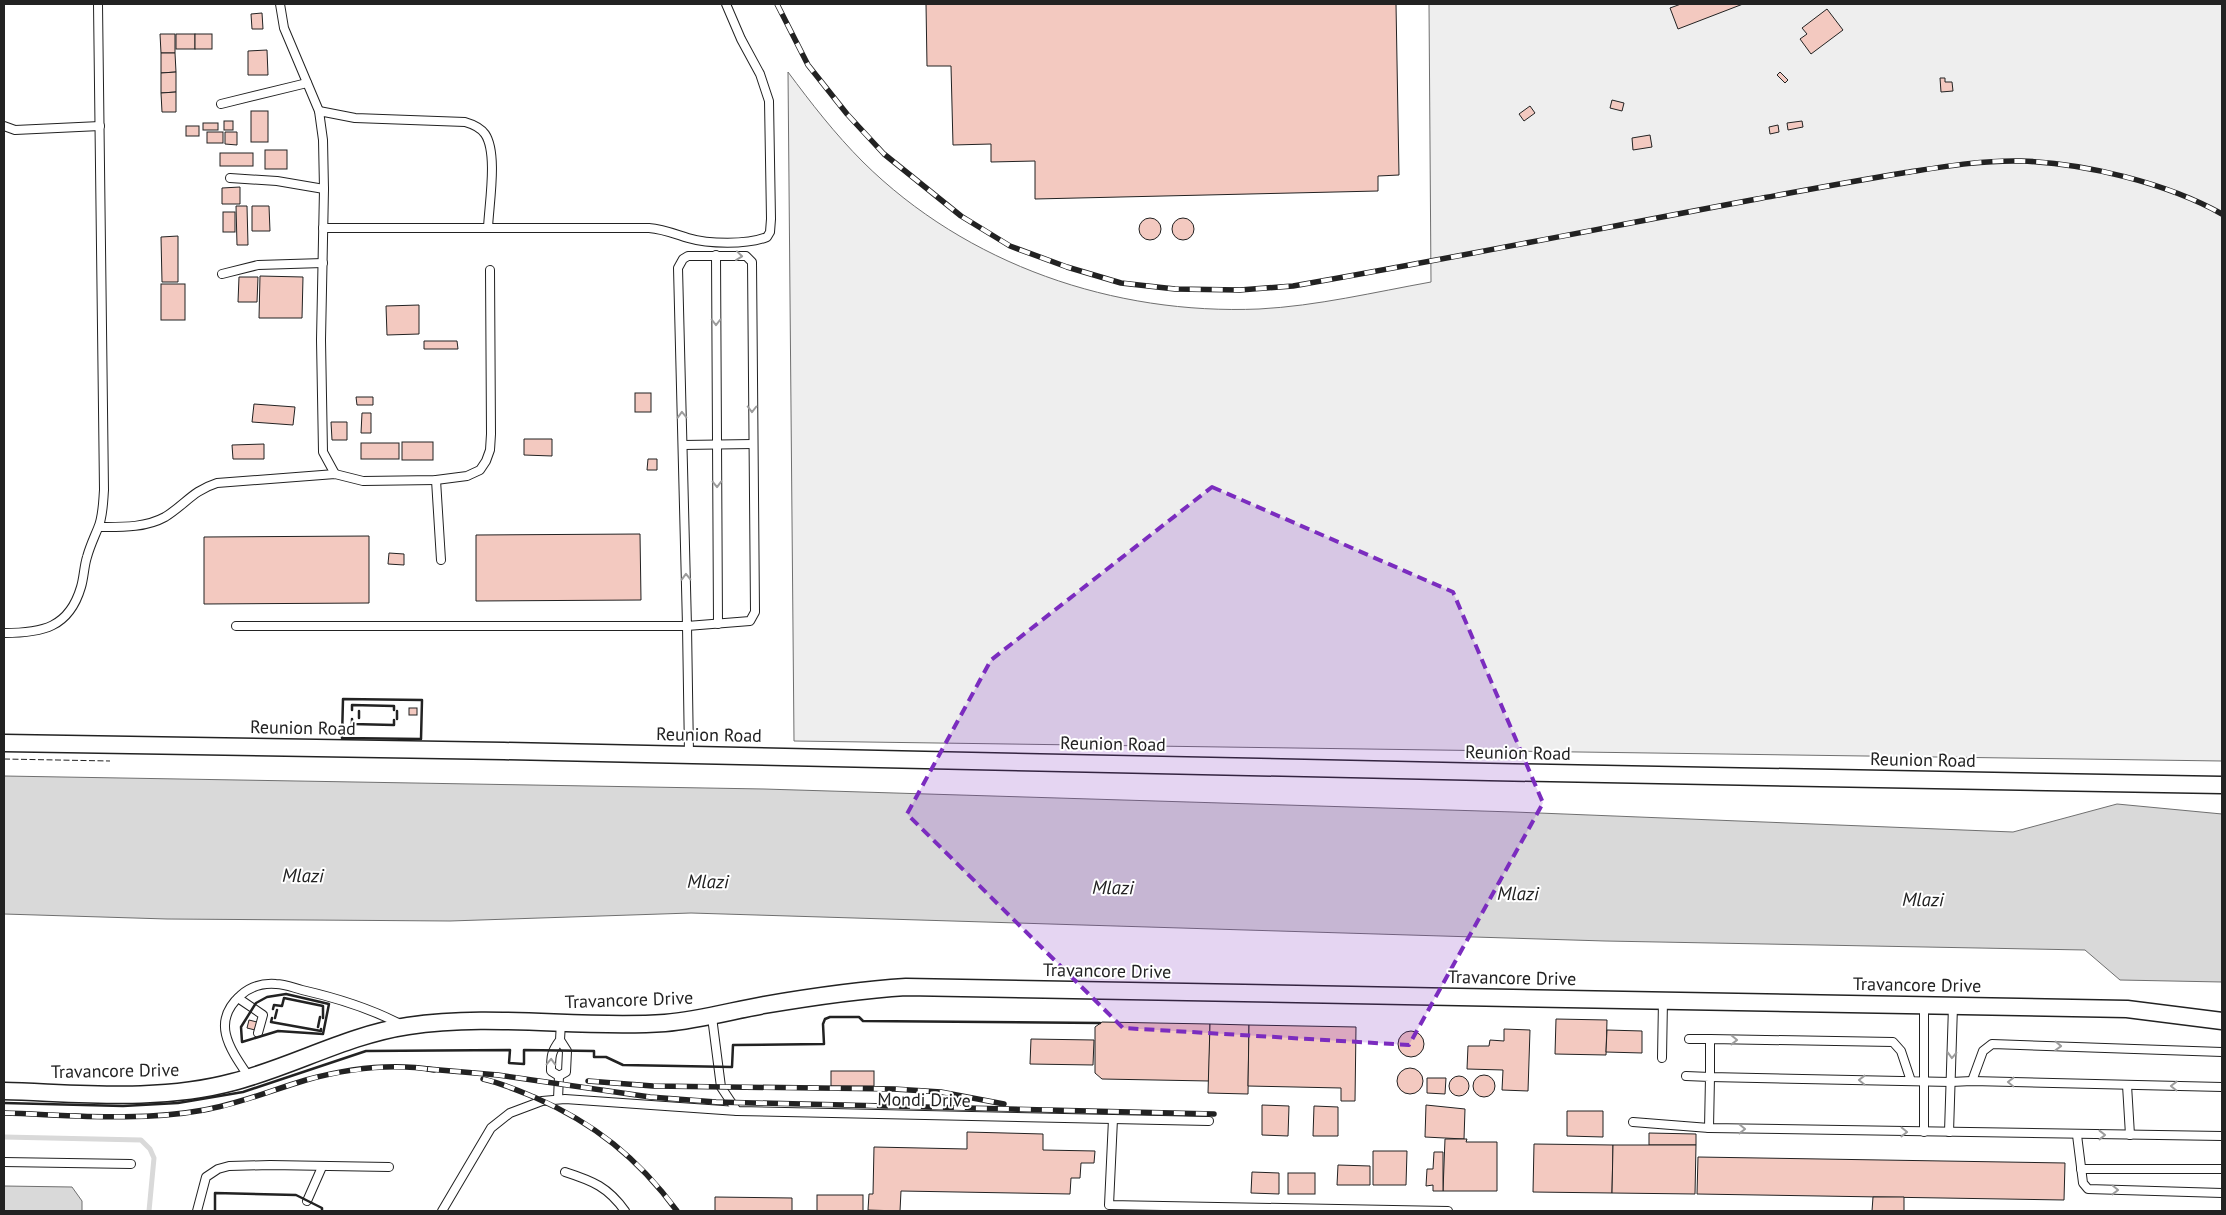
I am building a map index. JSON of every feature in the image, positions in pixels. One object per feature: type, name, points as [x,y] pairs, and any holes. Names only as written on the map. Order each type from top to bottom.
[{"type":"street","name":"Reunion Road","points":[[4,743],[689,754],[1489,772],[2222,785]]},
{"type":"street","name":"Travancore Drive","points":[[4,1091],[166,1093],[232,1083],[357,1038],[404,1026],[449,1021],[665,1023],[712,1017],[763,1006],[866,990],[906,987],[2127,1009],[2222,1021]]},
{"type":"lane","points":[[4,633],[25,633],[44,630],[66,614],[76,602],[82,585],[85,562],[99,527],[104,490],[98,4]]},
{"type":"lane","points":[[280,4],[284,28],[319,110],[323,140],[321,340],[323,452],[335,474]]},
{"type":"lane","points":[[323,228],[658,228],[707,242],[750,242],[767,237],[770,232],[769,101],[760,74],[741,39],[726,4]]},
{"type":"lane","points":[[221,104],[307,84]]},
{"type":"lane","points":[[319,110],[355,118],[464,122],[474,125],[484,133],[490,144],[488,228]]},
{"type":"lane","points":[[4,126],[15,130],[100,126]]},
{"type":"lane","points":[[230,178],[277,181],[324,189]]},
{"type":"lane","points":[[236,626],[687,626],[750,621],[755,612],[752,444],[752,262],[746,256],[688,256],[683,258],[678,268],[683,445],[687,626],[689,754]]},
{"type":"lane","points":[[716,256],[718,624]]},
{"type":"lane","points":[[222,274],[258,266],[323,263]]},
{"type":"lane","points":[[99,527],[149,524],[176,509],[187,498],[202,488],[217,483],[335,474],[363,481],[436,480],[467,476],[480,470],[490,450],[490,270]]},
{"type":"lane","points":[[683,445],[752,444]]},
{"type":"lane","points":[[436,480],[440,560]]},
{"type":"lane","points":[[249,1077],[227,1040],[223,1020],[232,1002],[250,987],[276,984],[326,995],[376,1011],[404,1026]]},
{"type":"lane","points":[[238,998],[263,1015],[258,1033]]},
{"type":"lane","points":[[1662,1058],[1663,1000]]},
{"type":"lane","points":[[1924,1006],[1924,1132]]},
{"type":"lane","points":[[1949,1132],[1953,1006]]},
{"type":"lane","points":[[712,1017],[721,1087],[737,1111]]},
{"type":"lane","points":[[559,1076],[551,1071],[551,1063],[552,1051],[560,1040],[561,1022]]},
{"type":"lane","points":[[1689,1039],[1893,1042],[1901,1050],[1911,1081]]},
{"type":"lane","points":[[1709,1128],[1710,1039]]},
{"type":"lane","points":[[559,1076],[566,1072],[567,1063],[567,1051],[560,1040]]},
{"type":"lane","points":[[1972,1081],[1983,1052],[1992,1044],[2222,1052]]},
{"type":"lane","points":[[558,1099],[559,1076]]},
{"type":"lane","points":[[1686,1076],[2222,1087]]},
{"type":"lane","points":[[2127,1085],[2130,1135]]},
{"type":"lane","name":"Mondi Drive","points":[[442,1211],[491,1128],[510,1113],[542,1101],[558,1099],[737,1111],[1210,1121]]},
{"type":"lane","points":[[1113,1119],[1109,1208],[1448,1211]]},
{"type":"lane","points":[[1633,1122],[1709,1128],[2222,1136]]},
{"type":"lane","points":[[2077,1135],[2082,1183],[2088,1189],[2222,1193]]},
{"type":"lane","points":[[4,1162],[131,1164]]},
{"type":"lane","points":[[197,1211],[206,1177],[218,1169],[229,1166],[270,1164],[322,1167],[389,1167]]},
{"type":"lane","points":[[307,1200],[322,1167]]},
{"type":"lane","points":[[2081,1168],[2222,1169]]},
{"type":"lane","points":[[565,1172],[604,1187],[624,1211]]},
{"type":"highlighted area","points":[[1212,487],[1453,592],[1543,803],[1409,1045],[1123,1028],[907,814],[991,660]]},
{"type":"shaded area","points":[[1429,4],[2222,4],[2222,761],[794,741],[788,72],[824,118],[863,162],[904,198],[948,229],[996,255],[1046,276],[1097,292],[1151,303],[1205,309],[1259,309],[1302,305],[1431,282]]},
{"type":"water","name":"Mlazi","points":[[4,776],[764,789],[1514,812],[2013,832],[2117,804],[2222,814],[2222,982],[2120,980],[2085,950],[1605,941],[691,913],[450,921],[167,919],[4,914]]},
{"type":"water","points":[[4,1186],[72,1187],[82,1201],[82,1211],[4,1211]]},
{"type":"building","points":[[926,4],[1396,4],[1399,175],[1378,176],[1378,191],[1035,199],[1035,161],[991,162],[991,144],[953,145],[951,66],[927,66]]},
{"type":"building","points":[[1681,4],[1743,4],[1678,29],[1670,8]]},
{"type":"building","points":[[1827,9],[1843,30],[1811,54],[1800,39],[1807,34],[1802,28]]},
{"type":"building","points":[[262,13],[263,29],[252,29],[251,14]]},
{"type":"building","points":[[160,34],[175,34],[175,53],[161,53]]},
{"type":"building","points":[[176,34],[195,34],[195,49],[176,49]]},
{"type":"building","points":[[195,34],[212,34],[212,49],[195,49]]},
{"type":"building","points":[[267,50],[268,75],[248,75],[248,51]]},
{"type":"building","points":[[161,53],[175,53],[176,72],[161,73]]},
{"type":"building","points":[[176,72],[176,92],[161,93],[161,73]]},
{"type":"building","points":[[1780,72],[1788,80],[1785,83],[1777,75]]},
{"type":"building","points":[[1940,78],[1945,78],[1945,82],[1952,82],[1953,91],[1941,92]]},
{"type":"building","points":[[176,92],[176,112],[162,112],[161,93]]},
{"type":"building","points":[[1612,100],[1624,103],[1622,111],[1610,108]]},
{"type":"building","points":[[1530,106],[1535,113],[1524,121],[1519,114]]},
{"type":"building","points":[[251,111],[268,111],[268,142],[251,142]]},
{"type":"building","points":[[224,121],[233,121],[233,130],[224,130]]},
{"type":"building","points":[[1802,121],[1803,127],[1788,130],[1787,123]]},
{"type":"building","points":[[203,123],[218,123],[218,130],[203,130]]},
{"type":"building","points":[[1778,125],[1779,132],[1770,134],[1769,127]]},
{"type":"building","points":[[186,126],[199,126],[199,136],[186,136]]},
{"type":"building","points":[[207,132],[223,132],[223,143],[207,143]]},
{"type":"building","points":[[225,132],[237,132],[237,145],[225,144]]},
{"type":"building","points":[[1650,135],[1652,147],[1633,150],[1632,138]]},
{"type":"building","points":[[265,150],[287,150],[287,169],[265,169]]},
{"type":"building","points":[[220,153],[253,153],[253,166],[220,166]]},
{"type":"building","points":[[240,187],[240,204],[222,204],[222,188]]},
{"type":"building","points":[[236,206],[247,206],[248,245],[237,245]]},
{"type":"building","points":[[252,206],[269,206],[270,231],[252,231]]},
{"type":"building","points":[[223,212],[235,212],[235,232],[223,232]]},
{"type":"building","points":[[1150,218],[1158,221],[1161,229],[1158,237],[1150,240],[1142,237],[1139,229],[1142,221]]},
{"type":"building","points":[[1183,218],[1191,221],[1194,229],[1191,237],[1183,240],[1175,237],[1172,229],[1175,221]]},
{"type":"building","points":[[178,236],[178,282],[162,282],[161,237]]},
{"type":"building","points":[[260,276],[303,277],[302,318],[259,318]]},
{"type":"building","points":[[239,277],[258,277],[257,302],[238,302]]},
{"type":"building","points":[[161,284],[185,284],[185,320],[161,320]]},
{"type":"building","points":[[419,305],[419,334],[387,335],[386,306]]},
{"type":"building","points":[[424,341],[457,341],[458,349],[424,349]]},
{"type":"building","points":[[635,393],[651,393],[651,412],[635,412]]},
{"type":"building","points":[[356,397],[373,397],[373,405],[357,405]]},
{"type":"building","points":[[254,404],[295,407],[293,425],[252,422]]},
{"type":"building","points":[[362,413],[371,413],[371,433],[361,433]]},
{"type":"building","points":[[331,422],[347,422],[347,440],[332,440]]},
{"type":"building","points":[[524,439],[552,439],[552,456],[524,455]]},
{"type":"building","points":[[402,442],[433,442],[433,460],[402,460]]},
{"type":"building","points":[[361,443],[399,443],[399,459],[361,459]]},
{"type":"building","points":[[264,444],[264,459],[233,459],[232,445]]},
{"type":"building","points":[[648,459],[657,459],[657,470],[647,470]]},
{"type":"building","points":[[640,534],[641,600],[476,601],[476,535]]},
{"type":"building","points":[[369,536],[369,603],[204,604],[204,537]]},
{"type":"building","points":[[389,553],[404,554],[404,565],[388,564]]},
{"type":"building","points":[[409,708],[417,708],[417,715],[409,715]]},
{"type":"building","points":[[1556,1019],[1607,1020],[1606,1055],[1555,1054]]},
{"type":"building","points":[[249,1020],[257,1022],[255,1030],[247,1028]]},
{"type":"building","points":[[1102,1022],[1210,1024],[1209,1081],[1102,1079],[1095,1073],[1095,1027]]},
{"type":"building","points":[[1210,1024],[1249,1025],[1248,1094],[1208,1093]]},
{"type":"building","points":[[1249,1025],[1356,1027],[1355,1101],[1341,1101],[1341,1088],[1248,1086]]},
{"type":"building","points":[[1504,1029],[1530,1030],[1528,1091],[1502,1090],[1503,1070],[1467,1069],[1468,1046],[1489,1046],[1490,1040],[1504,1041]]},
{"type":"building","points":[[1607,1030],[1642,1031],[1642,1053],[1606,1052]]},
{"type":"building","points":[[1411,1031],[1420,1035],[1424,1044],[1420,1053],[1411,1057],[1402,1053],[1398,1044],[1402,1035]]},
{"type":"building","points":[[1031,1039],[1094,1040],[1093,1065],[1030,1064]]},
{"type":"building","points":[[1410,1068],[1419,1072],[1423,1081],[1419,1090],[1410,1094],[1401,1090],[1397,1081],[1401,1072]]},
{"type":"building","points":[[831,1071],[874,1071],[874,1086],[831,1086]]},
{"type":"building","points":[[1484,1075],[1492,1078],[1495,1086],[1492,1094],[1484,1097],[1476,1094],[1473,1086],[1476,1078]]},
{"type":"building","points":[[1459,1076],[1466,1079],[1469,1086],[1466,1093],[1459,1096],[1452,1093],[1449,1086],[1452,1079]]},
{"type":"building","points":[[1427,1078],[1446,1078],[1445,1094],[1427,1093]]},
{"type":"building","points":[[1262,1105],[1289,1106],[1288,1136],[1262,1135]]},
{"type":"building","points":[[1426,1105],[1465,1109],[1464,1139],[1425,1137]]},
{"type":"building","points":[[1314,1106],[1338,1107],[1338,1136],[1313,1136]]},
{"type":"building","points":[[1567,1111],[1603,1111],[1603,1137],[1567,1136]]},
{"type":"building","points":[[967,1132],[1043,1134],[1043,1150],[1095,1151],[1094,1163],[1081,1163],[1080,1178],[1071,1178],[1070,1194],[901,1191],[900,1211],[868,1210],[869,1194],[873,1194],[874,1147],[967,1149]]},
{"type":"building","points":[[1649,1133],[1696,1134],[1696,1145],[1649,1145]]},
{"type":"building","points":[[1445,1139],[1467,1139],[1466,1142],[1497,1142],[1497,1191],[1443,1191]]},
{"type":"building","points":[[1534,1144],[1613,1145],[1612,1193],[1533,1192]]},
{"type":"building","points":[[1613,1145],[1696,1145],[1695,1194],[1612,1193]]},
{"type":"building","points":[[1373,1151],[1407,1151],[1406,1185],[1373,1185]]},
{"type":"building","points":[[1434,1152],[1443,1152],[1443,1191],[1433,1191],[1433,1185],[1426,1186],[1427,1169],[1433,1169]]},
{"type":"building","points":[[1698,1157],[2065,1163],[2064,1200],[1697,1194]]},
{"type":"building","points":[[1338,1165],[1370,1166],[1370,1185],[1337,1185]]},
{"type":"building","points":[[1252,1172],[1279,1173],[1279,1194],[1251,1193]]},
{"type":"building","points":[[1288,1173],[1315,1173],[1315,1194],[1288,1194]]},
{"type":"building","points":[[817,1195],[863,1195],[863,1211],[817,1211]]},
{"type":"building","points":[[715,1197],[792,1198],[792,1211],[715,1211]]},
{"type":"building","points":[[1873,1197],[1904,1197],[1904,1211],[1872,1211]]},
{"type":"waterway","points":[[4,1137],[141,1140],[150,1149],[154,1158],[149,1211]]},
{"type":"railway","points":[[777,4],[808,65],[847,114],[884,154],[961,216],[1010,246],[1067,267],[1121,283],[1175,289],[1240,290],[1293,286],[1848,182],[1947,166],[1991,162],[2021,161],[2098,170],[2151,184],[2200,203],[2222,214]]},
{"type":"railway","points":[[4,1113],[104,1117],[179,1114],[230,1104],[306,1080],[353,1070],[386,1067],[434,1070]]},
{"type":"railway","points":[[428,1069],[498,1075],[650,1097],[716,1102],[1214,1114]]},
{"type":"railway","points":[[483,1079],[534,1097],[576,1118],[630,1158],[647,1174],[677,1211]]},
{"type":"railway","points":[[588,1081],[653,1086],[894,1089],[941,1092],[1004,1104]]},
{"type":"fence","points":[[4,759],[110,761]]},
{"type":"wall","points":[[343,699],[422,700],[421,739],[342,738],[343,699]]},
{"type":"wall","points":[[352,710],[352,705],[394,706],[394,710]]},
{"type":"wall","points":[[359,711],[359,718]]},
{"type":"wall","points":[[397,711],[397,719]]},
{"type":"wall","points":[[352,719],[352,724],[394,725],[394,720]]},
{"type":"wall","points":[[286,994],[329,1004],[323,1034],[278,1031],[242,1042],[241,1027],[256,1003],[267,997],[286,994]]},
{"type":"wall","points":[[273,1009],[274,1005],[282,1006],[284,998],[323,1006],[323,1018]]},
{"type":"wall","points":[[275,1018],[277,1010]]},
{"type":"wall","points":[[318,1027],[320,1017]]},
{"type":"wall","points":[[4,1103],[123,1106],[178,1103],[243,1092],[366,1051],[510,1050],[509,1063],[524,1064],[524,1050],[594,1051],[594,1057],[606,1057],[623,1065],[732,1067],[733,1045],[824,1044],[823,1024],[825,1019],[830,1017],[859,1017],[863,1021],[1100,1023]]},
{"type":"wall","points":[[272,1018],[271,1022],[321,1031],[321,1029]]},
{"type":"wall","points":[[215,1211],[215,1193],[296,1195],[322,1208],[322,1211]]}]
